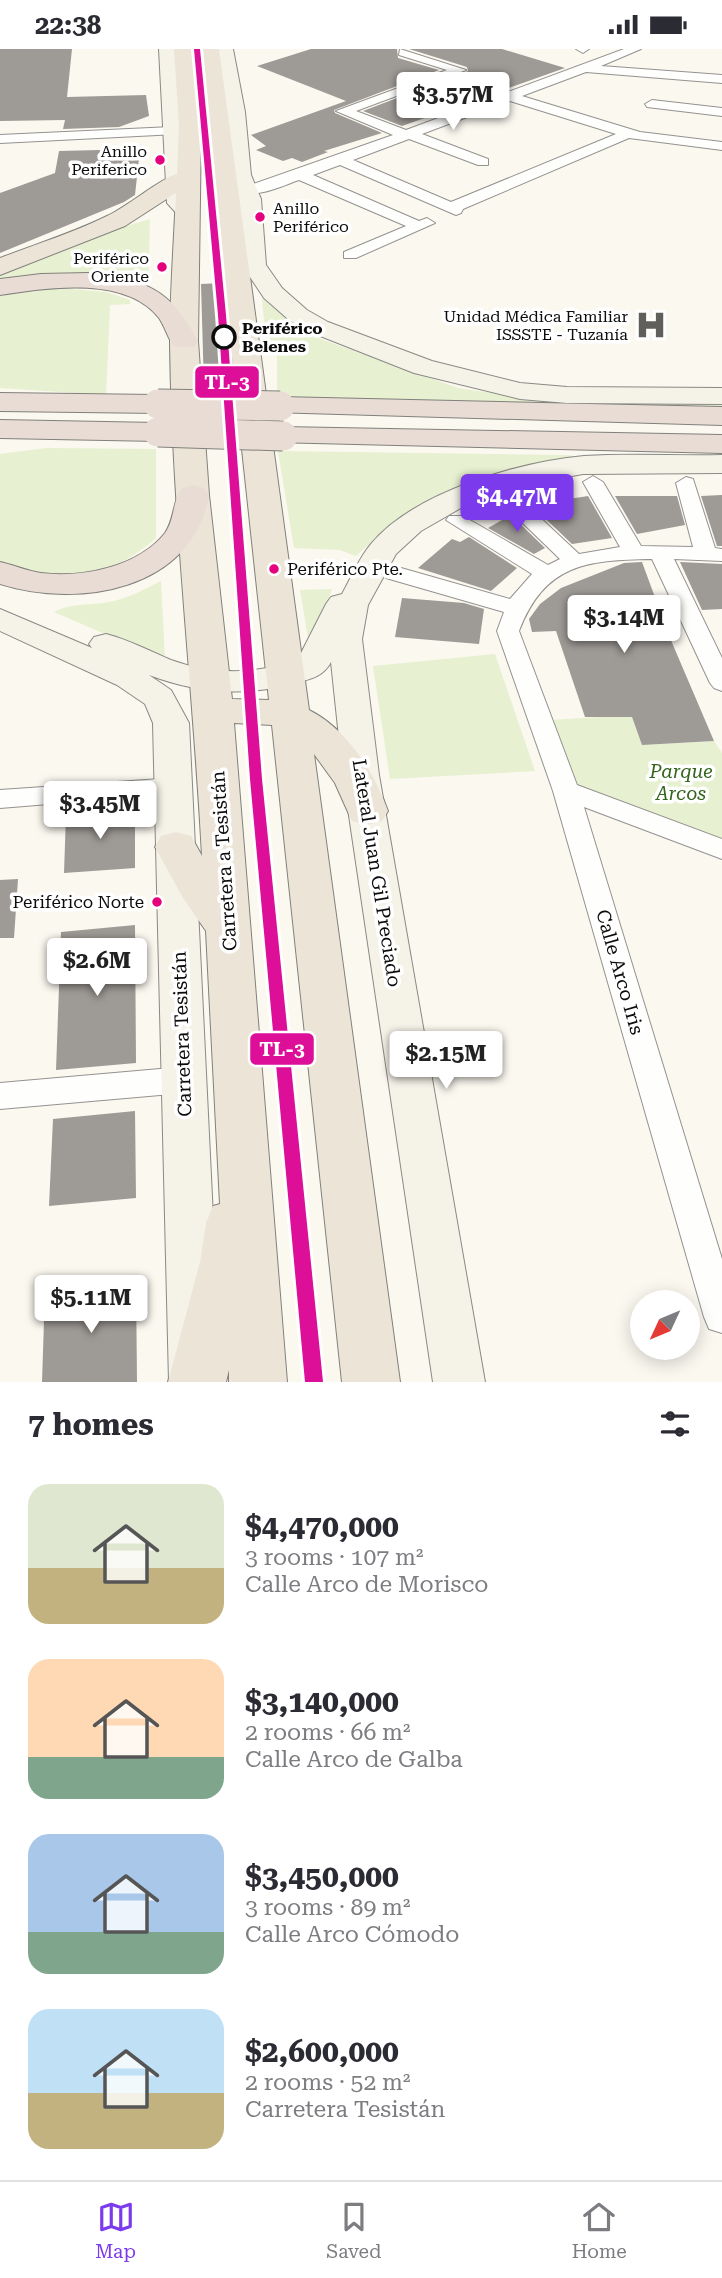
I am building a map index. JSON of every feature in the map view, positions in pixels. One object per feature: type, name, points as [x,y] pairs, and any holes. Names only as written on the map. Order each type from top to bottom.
[{"type":"highway","points":[[0,288],[68,280],[97,282],[132,290],[167,311],[184,341]]},
{"type":"highway","points":[[0,393],[45,417]]},
{"type":"highway","points":[[0,402],[45,417]]},
{"type":"highway","points":[[0,429],[45,417],[158,418],[271,414],[722,416]]},
{"type":"highway","points":[[271,414],[722,444]]},
{"type":"highway","points":[[0,440],[45,417]]},
{"type":"highway","points":[[0,572],[50,584],[97,580],[121,574],[154,559],[174,542],[186,526],[193,495]]},
{"type":"main road","points":[[168,49],[178,204],[186,210]]},
{"type":"main road","name":"Carretera a Tesistán","points":[[184,49],[190,126],[184,341],[193,495],[213,695],[258,1382]]},
{"type":"main road","points":[[209,49],[242,315],[271,414],[286,696],[371,1382]]},
{"type":"main road","points":[[224,49],[235,112],[240,175],[250,199],[254,265],[242,315]]},
{"type":"main road","points":[[117,220],[166,192],[177,181]]},
{"type":"main road","points":[[0,267],[117,220],[149,212],[205,209],[230,215]]},
{"type":"main road","points":[[254,265],[273,293],[298,315],[319,327],[393,356],[468,380],[520,391],[567,395],[722,395]]},
{"type":"main road","name":"Lateral Juan Gil Preciado","points":[[460,1382],[367,811],[345,639],[352,605],[383,549],[410,525],[460,508],[528,475],[583,465],[722,464]]},
{"type":"main road","points":[[0,599],[179,674],[239,710],[286,696],[312,666],[345,597],[362,584]]},
{"type":"main road","name":"Carretera Tesistán","points":[[0,619],[129,677],[153,693],[162,703],[171,723],[196,1382]]},
{"type":"main road","points":[[286,696],[346,765],[363,794],[367,811]]},
{"type":"main road","points":[[176,846],[198,887],[229,929]]},
{"type":"main road","points":[[196,1382],[227,1262],[243,1151]]},
{"type":"main road","points":[[361,1307],[389,1382]]},
{"type":"street","points":[[246,189],[264,187],[300,175],[509,96],[583,55],[635,49]]},
{"type":"street","points":[[403,52],[460,70],[343,111],[483,162]]},
{"type":"street","points":[[583,55],[648,108],[722,146]]},
{"type":"street","points":[[350,255],[454,209],[648,108],[722,79]]},
{"type":"street","points":[[509,96],[648,108],[722,111]]},
{"type":"street","points":[[0,131],[172,127]]},
{"type":"street","points":[[0,139],[172,127]]},
{"type":"street","points":[[341,160],[454,209]]},
{"type":"street","points":[[300,175],[419,226]]},
{"type":"street","points":[[593,482],[634,553]]},
{"type":"street","points":[[394,573],[512,619],[524,590],[545,572],[574,561],[634,553],[714,555],[686,483]]},
{"type":"street","points":[[510,500],[574,561]]},
{"type":"street","points":[[460,508],[545,572]]},
{"type":"street","points":[[660,553],[722,683]]},
{"type":"street","name":"Calle Arco Iris","points":[[512,619],[566,791],[722,1317]]},
{"type":"street","points":[[0,799],[175,787]]},
{"type":"street","points":[[566,791],[722,849]]},
{"type":"street","points":[[0,1096],[183,1080]]},
{"type":"green space","points":[[150,219],[148,293],[130,285],[0,285],[0,276],[93,236]]},
{"type":"green space","points":[[60,288],[106,292],[130,300],[130,304],[110,305],[106,395],[0,388],[0,296]]},
{"type":"green space","points":[[262,298],[285,317],[321,339],[458,388],[538,400],[722,403],[722,408],[277,397],[277,356],[266,345]]},
{"type":"green space","points":[[46,448],[156,449],[156,538],[119,563],[82,574],[44,573],[0,564],[0,454]]},
{"type":"green space","points":[[278,451],[571,455],[572,459],[511,472],[456,490],[406,517],[356,556],[340,550],[294,548]]},
{"type":"green space","points":[[161,581],[165,660],[54,612],[68,607],[120,599]]},
{"type":"green space","points":[[332,589],[310,650],[300,590]]},
{"type":"green space","points":[[495,654],[535,771],[390,779],[373,666]]},
{"type":"green space","name":"Parque Arcos","points":[[631,715],[642,745],[714,741],[722,753],[722,840],[577,788],[551,720]]},
{"type":"building","points":[[0,49],[72,49],[67,97],[146,95],[149,116],[119,127],[63,129],[65,120],[0,121]]},
{"type":"building","points":[[311,49],[397,49],[398,58],[439,70],[334,110],[335,113],[382,133],[324,151],[328,152],[302,162],[292,158],[283,161],[256,150],[266,146],[251,135],[346,101],[257,66]]},
{"type":"building","points":[[409,49],[502,49],[565,68],[402,126],[363,111],[468,71],[467,67]]},
{"type":"building","points":[[140,149],[135,195],[0,253],[0,193],[55,173],[59,151]]},
{"type":"building","points":[[222,283],[233,388],[204,388],[201,284]]},
{"type":"building","points":[[722,495],[722,546],[717,546],[701,496]]},
{"type":"building","points":[[588,496],[612,538],[572,544],[531,505]]},
{"type":"building","points":[[615,496],[677,496],[685,525],[637,534]]},
{"type":"building","points":[[511,515],[545,548],[534,554],[488,528]]},
{"type":"building","points":[[469,537],[517,568],[491,591],[418,568],[452,539],[460,542]]},
{"type":"building","points":[[642,562],[670,638],[714,741],[642,745],[632,717],[585,717],[556,631],[532,632],[529,619],[540,604],[561,588],[624,563]]},
{"type":"building","points":[[680,562],[722,564],[722,609],[702,610]]},
{"type":"building","points":[[402,598],[464,603],[484,609],[479,644],[395,637]]},
{"type":"building","points":[[135,809],[135,868],[64,873],[66,814]]},
{"type":"building","points":[[18,879],[14,938],[0,938],[0,880]]},
{"type":"building","points":[[135,925],[136,1063],[56,1070],[61,932]]},
{"type":"building","points":[[135,1111],[136,1198],[49,1206],[53,1119]]},
{"type":"building","points":[[136,1282],[137,1382],[42,1382],[45,1291]]},
{"type":"transit line","name":"TL-3","points":[[197,49],[222,315],[256,779],[314,1382]]},
{"type":"place","name":"Anillo Periferico","points":[[160,160]]},
{"type":"place","name":"Anillo Periférico","points":[[260,217]]},
{"type":"place","name":"Periférico Oriente","points":[[162,267]]},
{"type":"place","name":"Unidad Médica Familiar ISSSTE - Tuzanía","points":[[651,325]]},
{"type":"place","name":"Periférico Belenes","points":[[224,337]]},
{"type":"place","name":"Periférico Pte.","points":[[274,569]]},
{"type":"place","name":"Periférico Norte","points":[[157,902]]}]
